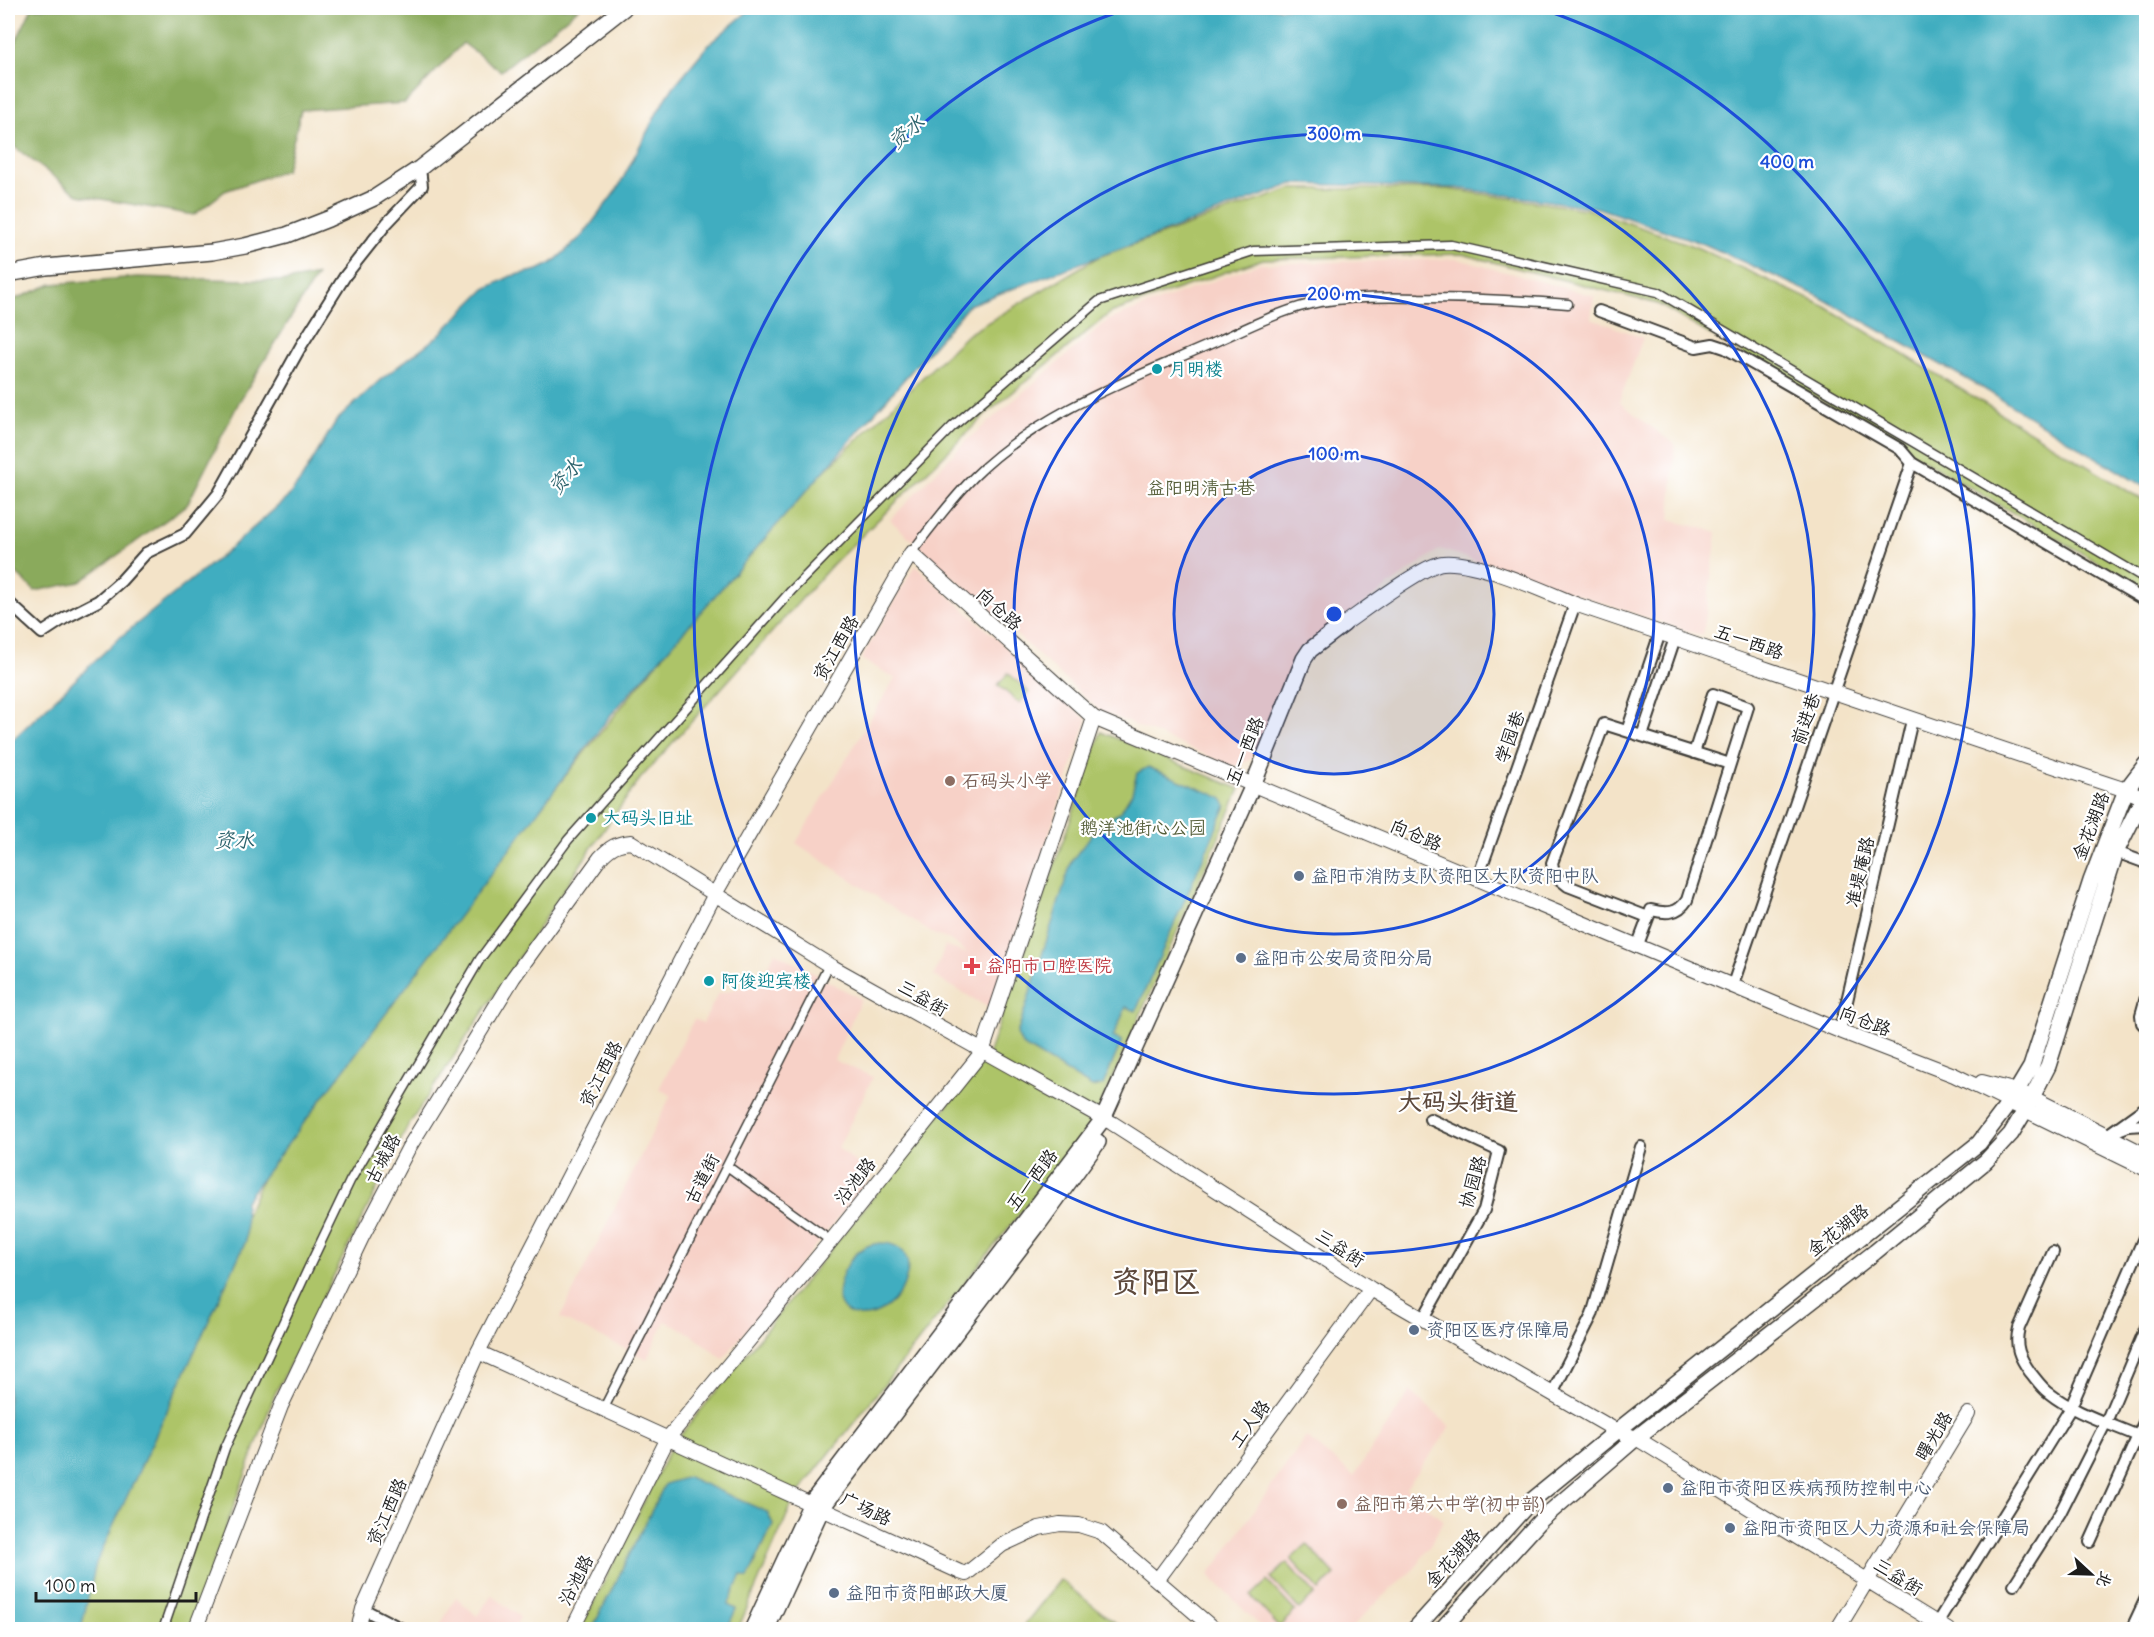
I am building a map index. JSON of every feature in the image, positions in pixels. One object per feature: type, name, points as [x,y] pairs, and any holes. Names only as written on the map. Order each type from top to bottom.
[{"type":"main road","points":[[8,274],[46,267],[212,252],[287,235],[328,219],[374,198],[420,168],[624,8]]},
{"type":"main road","name":"五一西路","points":[[752,1629],[816,1506],[1108,1121],[1257,786],[1304,659],[1310,650],[1344,624]]},
{"type":"main road","name":"金花湖路","points":[[1414,1629],[1530,1502],[1979,1143],[2014,1097],[2031,1067],[2091,881],[2126,790],[2146,764]]},
{"type":"main road","points":[[1441,1629],[1542,1519],[1636,1438],[1875,1252],[1986,1161],[2011,1134],[2030,1104],[2048,1066],[2116,852],[2144,794]]},
{"type":"main road","points":[[766,1629],[816,1506]]},
{"type":"street","points":[[8,602],[42,633],[98,601],[122,581],[146,554],[185,534],[219,493],[302,346],[345,276],[387,223],[422,186],[420,168]]},
{"type":"street","points":[[163,1629],[225,1448],[308,1269],[350,1181],[480,959],[568,840],[791,591],[952,427],[1099,301],[1253,251],[1451,245],[1658,292],[2146,579]]},
{"type":"street","points":[[911,553],[949,504],[975,476],[1003,452],[1051,419],[1138,376],[1290,310],[1318,302],[1368,297],[1466,298],[1568,304]]},
{"type":"street","points":[[1599,311],[1696,347],[1713,344],[1725,348],[1900,449],[1912,463],[2146,601]]},
{"type":"street","name":"前进巷","points":[[1732,987],[1912,463]]},
{"type":"street","name":"向仓路","points":[[911,553],[1094,718],[1732,987],[2014,1097],[2107,1135],[2146,1155]]},
{"type":"street","name":"资江西路","points":[[358,1629],[363,1609],[478,1352],[715,894],[911,553]]},
{"type":"street","name":"五一西路","points":[[1344,624],[1422,571],[1442,563],[1483,570],[1912,720],[2144,794]]},
{"type":"street","name":"学园巷","points":[[1477,880],[1575,604]]},
{"type":"street","points":[[1627,731],[1660,633]]},
{"type":"street","points":[[1642,736],[1675,638]]},
{"type":"street","points":[[1636,947],[1651,910],[1664,913],[1677,911],[1687,900],[1748,707],[1713,694],[1694,753]]},
{"type":"street","name":"沿池路","points":[[572,1629],[668,1438],[982,1052],[1094,718]]},
{"type":"street","name":"准堤庵路","points":[[1840,1031],[1912,720]]},
{"type":"street","points":[[1648,917],[1568,886],[1554,875],[1552,863],[1604,724],[1730,764]]},
{"type":"street","name":"古城路","points":[[195,1629],[281,1406],[362,1237],[408,1149],[513,978],[600,858],[609,848],[622,842],[631,842],[715,894]]},
{"type":"street","points":[[2116,852],[2146,863]]},
{"type":"street","name":"三益街","points":[[715,894],[829,965],[1108,1121],[1371,1289],[1617,1431],[1636,1438],[1943,1626]]},
{"type":"street","name":"古道街","points":[[604,1408],[829,965]]},
{"type":"street","points":[[2146,997],[2141,1015],[2142,1023],[2146,1027]]},
{"type":"street","name":"向仓路","points":[[2030,1104],[2146,1169]]},
{"type":"street","points":[[2107,1135],[2146,1107]]},
{"type":"street","name":"协园路","points":[[1423,1319],[1484,1210],[1499,1151],[1430,1119]]},
{"type":"street","points":[[2107,1135],[2128,1126],[2146,1125]]},
{"type":"street","points":[[1552,1394],[1592,1316],[1641,1147]]},
{"type":"street","points":[[727,1166],[831,1240]]},
{"type":"street","points":[[1943,1626],[2071,1407],[2146,1233]]},
{"type":"street","points":[[2053,1252],[2019,1328],[2016,1340],[2017,1349],[2025,1364],[2048,1392],[2071,1407],[2138,1436]]},
{"type":"street","name":"工人路","points":[[1158,1579],[1371,1289]]},
{"type":"street","points":[[2014,1585],[2060,1513],[2106,1422],[2146,1327]]},
{"type":"street","name":"广场路","points":[[478,1352],[966,1574],[1002,1545],[1039,1528],[1060,1524],[1079,1525],[1101,1532],[1215,1629]]},
{"type":"street","name":"曙光路","points":[[1837,1629],[1968,1414]]},
{"type":"street","points":[[2090,1542],[2146,1418]]},
{"type":"street","points":[[2132,1629],[2146,1598]]},
{"type":"street","points":[[363,1609],[404,1629]]},
{"type":"shaded area","name":"益阳明清古巷","points":[[1457,259],[1594,296],[1591,318],[1643,338],[1619,402],[1675,445],[1670,520],[1717,532],[1703,636],[1440,549],[1300,649],[1253,758],[1234,767],[1099,710],[890,520],[967,440],[1108,320],[1259,264]]},
{"type":"shaded area","name":"石码头小学","points":[[915,565],[1087,720],[991,1009],[934,976],[945,946],[969,954],[950,940],[933,934],[796,843],[895,678],[861,659]]},
{"type":"shaded area","points":[[775,952],[861,999],[834,1060],[873,1077],[838,1148],[872,1176],[723,1359],[691,1334],[665,1321],[647,1359],[560,1318],[671,1095],[659,1089],[694,1019],[703,1023],[718,994],[761,981]]},
{"type":"shaded area","name":"益阳市第六中学(初中部)","points":[[1410,1391],[1451,1427],[1406,1488],[1443,1521],[1431,1544],[1415,1568],[1350,1629],[1263,1629],[1209,1575],[1306,1437],[1354,1476]]},
{"type":"shaded area","points":[[492,1595],[520,1617],[516,1626],[521,1629],[438,1629],[456,1597],[477,1616]]},
{"type":"green space","points":[[32,8],[579,8],[501,71],[463,43],[405,103],[301,110],[286,170],[225,191],[194,215],[78,195],[8,142],[8,45],[15,43]]},
{"type":"green space","points":[[1291,189],[1448,189],[1591,210],[1694,246],[1826,307],[2146,502],[2146,591],[1658,304],[1462,254],[1263,259],[1110,313],[986,414],[833,564],[640,779],[594,844],[408,1126],[274,1396],[189,1629],[73,1630],[84,1585],[289,1117],[772,521],[968,334],[1098,257]]},
{"type":"green space","points":[[317,275],[239,402],[187,505],[80,582],[35,591],[8,566],[8,302],[52,284],[137,277],[286,281]]},
{"type":"green space","points":[[1008,673],[1029,692],[1019,703],[998,685]]},
{"type":"green space","name":"鹅洋池街心公园","points":[[1101,732],[1240,789],[1094,1120],[795,1497],[738,1629],[580,1630],[671,1447],[988,1055]]},
{"type":"green space","points":[[1307,1544],[1335,1575],[1319,1590],[1291,1559]]},
{"type":"green space","points":[[1287,1563],[1315,1594],[1299,1609],[1271,1578]]},
{"type":"green space","points":[[1060,1580],[1123,1629],[1021,1629]]},
{"type":"green space","points":[[1267,1581],[1295,1611],[1279,1627],[1251,1596]]},
{"type":"water","name":"资水","points":[[752,8],[2146,8],[2146,488],[1981,387],[1818,296],[1704,244],[1598,208],[1456,188],[1293,184],[969,305],[610,716],[245,1201],[246,1241],[96,1563],[81,1629],[8,1629],[8,744],[118,639],[227,551],[287,498],[301,480],[336,421],[380,380],[438,336],[485,289],[511,276],[538,270],[552,263],[583,235],[618,188],[658,111],[674,86],[709,44]]},
{"type":"water","points":[[1148,767],[1222,798],[1226,806],[1136,1011],[1126,1007],[1113,1037],[1122,1041],[1103,1085],[1092,1087],[1022,1045],[1017,1034],[1072,860],[1097,828],[1121,811],[1132,793],[1137,773]]},
{"type":"water","points":[[880,1243],[896,1246],[905,1255],[908,1267],[905,1281],[898,1295],[887,1307],[874,1314],[859,1316],[848,1312],[841,1306],[838,1296],[843,1274],[855,1254],[869,1245]]},
{"type":"water","points":[[688,1477],[767,1512],[773,1524],[748,1578],[741,1575],[728,1605],[736,1609],[727,1629],[592,1629],[665,1484]]},
{"type":"place","name":"月明楼","points":[[1157,369]]},
{"type":"place","name":"石码头小学","points":[[950,781]]},
{"type":"place","name":"大码头旧址","points":[[591,818]]},
{"type":"place","name":"益阳市消防支队资阳区大队资阳中队","points":[[1299,876]]},
{"type":"place","name":"益阳市公安局资阳分局","points":[[1241,958]]},
{"type":"place","name":"益阳市口腔医院","points":[[972,966]]},
{"type":"place","name":"阿俊迎宾楼","points":[[709,981]]},
{"type":"place","name":"资阳区医疗保障局","points":[[1414,1330]]},
{"type":"place","name":"益阳市资阳区疾病预防控制中心","points":[[1668,1488]]},
{"type":"place","name":"益阳市第六中学(初中部)","points":[[1342,1504]]},
{"type":"place","name":"益阳市资阳区人力资源和社会保障局","points":[[1730,1528]]},
{"type":"place","name":"益阳市资阳邮政大厦","points":[[834,1593]]},
{"type":"district","name":"大码头街道","points":[[1458,1102]]},
{"type":"district","name":"资阳区","points":[[1156,1282]]}]
